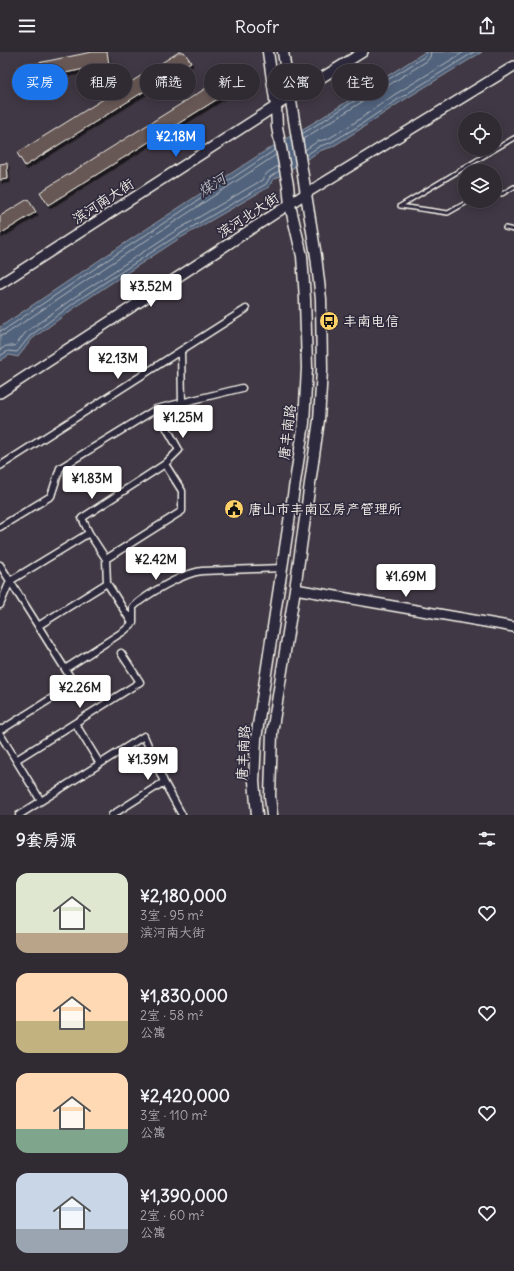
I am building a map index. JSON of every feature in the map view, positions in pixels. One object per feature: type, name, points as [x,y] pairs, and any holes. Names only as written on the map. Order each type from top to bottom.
[{"type":"main road","name":"唐丰南路","points":[[257,815],[254,781],[256,739],[304,422],[307,368],[302,256],[290,205],[288,185],[277,127],[276,106],[268,52]]},
{"type":"main road","name":"唐丰南路","points":[[283,52],[285,64]]},
{"type":"main road","name":"唐丰南路","points":[[272,815],[270,796],[272,733],[295,589],[319,420],[322,370],[321,299],[316,256],[290,100]]},
{"type":"street","name":"滨河南大街","points":[[324,76],[363,52]]},
{"type":"street","name":"滨河北大街","points":[[0,393],[305,194],[514,66]]},
{"type":"street","name":"滨河南大街","points":[[0,284],[285,100]]},
{"type":"street","points":[[0,466],[246,309]]},
{"type":"street","points":[[181,351],[182,402]]},
{"type":"street","points":[[0,527],[51,496],[60,468],[156,409],[242,388]]},
{"type":"street","points":[[132,623],[107,583],[106,559],[89,533],[82,518],[165,464],[179,450],[156,409]]},
{"type":"street","points":[[106,559],[182,511],[182,491],[165,464]]},
{"type":"street","points":[[0,605],[10,581],[89,533]]},
{"type":"street","points":[[65,669],[124,631],[132,623],[133,607],[140,600],[184,575],[202,571],[282,568]]},
{"type":"street","points":[[0,729],[3,729],[71,686],[72,680],[1,569]]},
{"type":"street","points":[[38,626],[107,583]]},
{"type":"street","points":[[295,589],[514,627]]},
{"type":"street","points":[[16,760],[140,682],[121,652]]},
{"type":"street","points":[[75,723],[100,764]]},
{"type":"street","points":[[0,734],[41,801]]},
{"type":"street","points":[[19,815],[144,736],[164,782],[182,815]]},
{"type":"street","points":[[112,815],[164,782]]},
{"type":"lane","points":[[470,164],[514,138]]},
{"type":"lane","points":[[458,171],[400,206],[448,212],[458,207]]},
{"type":"lane","points":[[502,194],[514,187]]},
{"type":"lane","points":[[505,228],[514,230]]},
{"type":"water","points":[[425,52],[482,52],[399,103],[332,147],[322,150],[273,180],[269,187],[177,240],[81,303],[32,339],[18,357],[9,355],[0,361],[0,327],[265,151],[349,100],[388,100],[388,76]]},
{"type":"building","points":[[92,52],[107,52],[109,64],[76,64],[76,71],[68,72],[68,64],[33,64]]},
{"type":"building","points":[[179,52],[184,52],[191,62],[188,64],[160,64]]},
{"type":"building","points":[[140,76],[140,94],[132,99],[132,81]]},
{"type":"building","points":[[204,90],[204,100],[216,100],[48,205],[40,192],[187,100],[196,100],[196,94]]},
{"type":"building","points":[[102,100],[130,100],[25,166],[17,153]]},
{"type":"building","points":[[7,163],[8,179],[0,180],[0,164]]},
{"type":"building","points":[[28,199],[36,212],[0,234],[0,216]]},
{"type":"place","name":"丰南电信","points":[[329,321]]},
{"type":"place","name":"唐山市丰南区房产管理所","points":[[234,509]]},
{"type":"water label","name":"煤河","points":[[212,185]]}]
